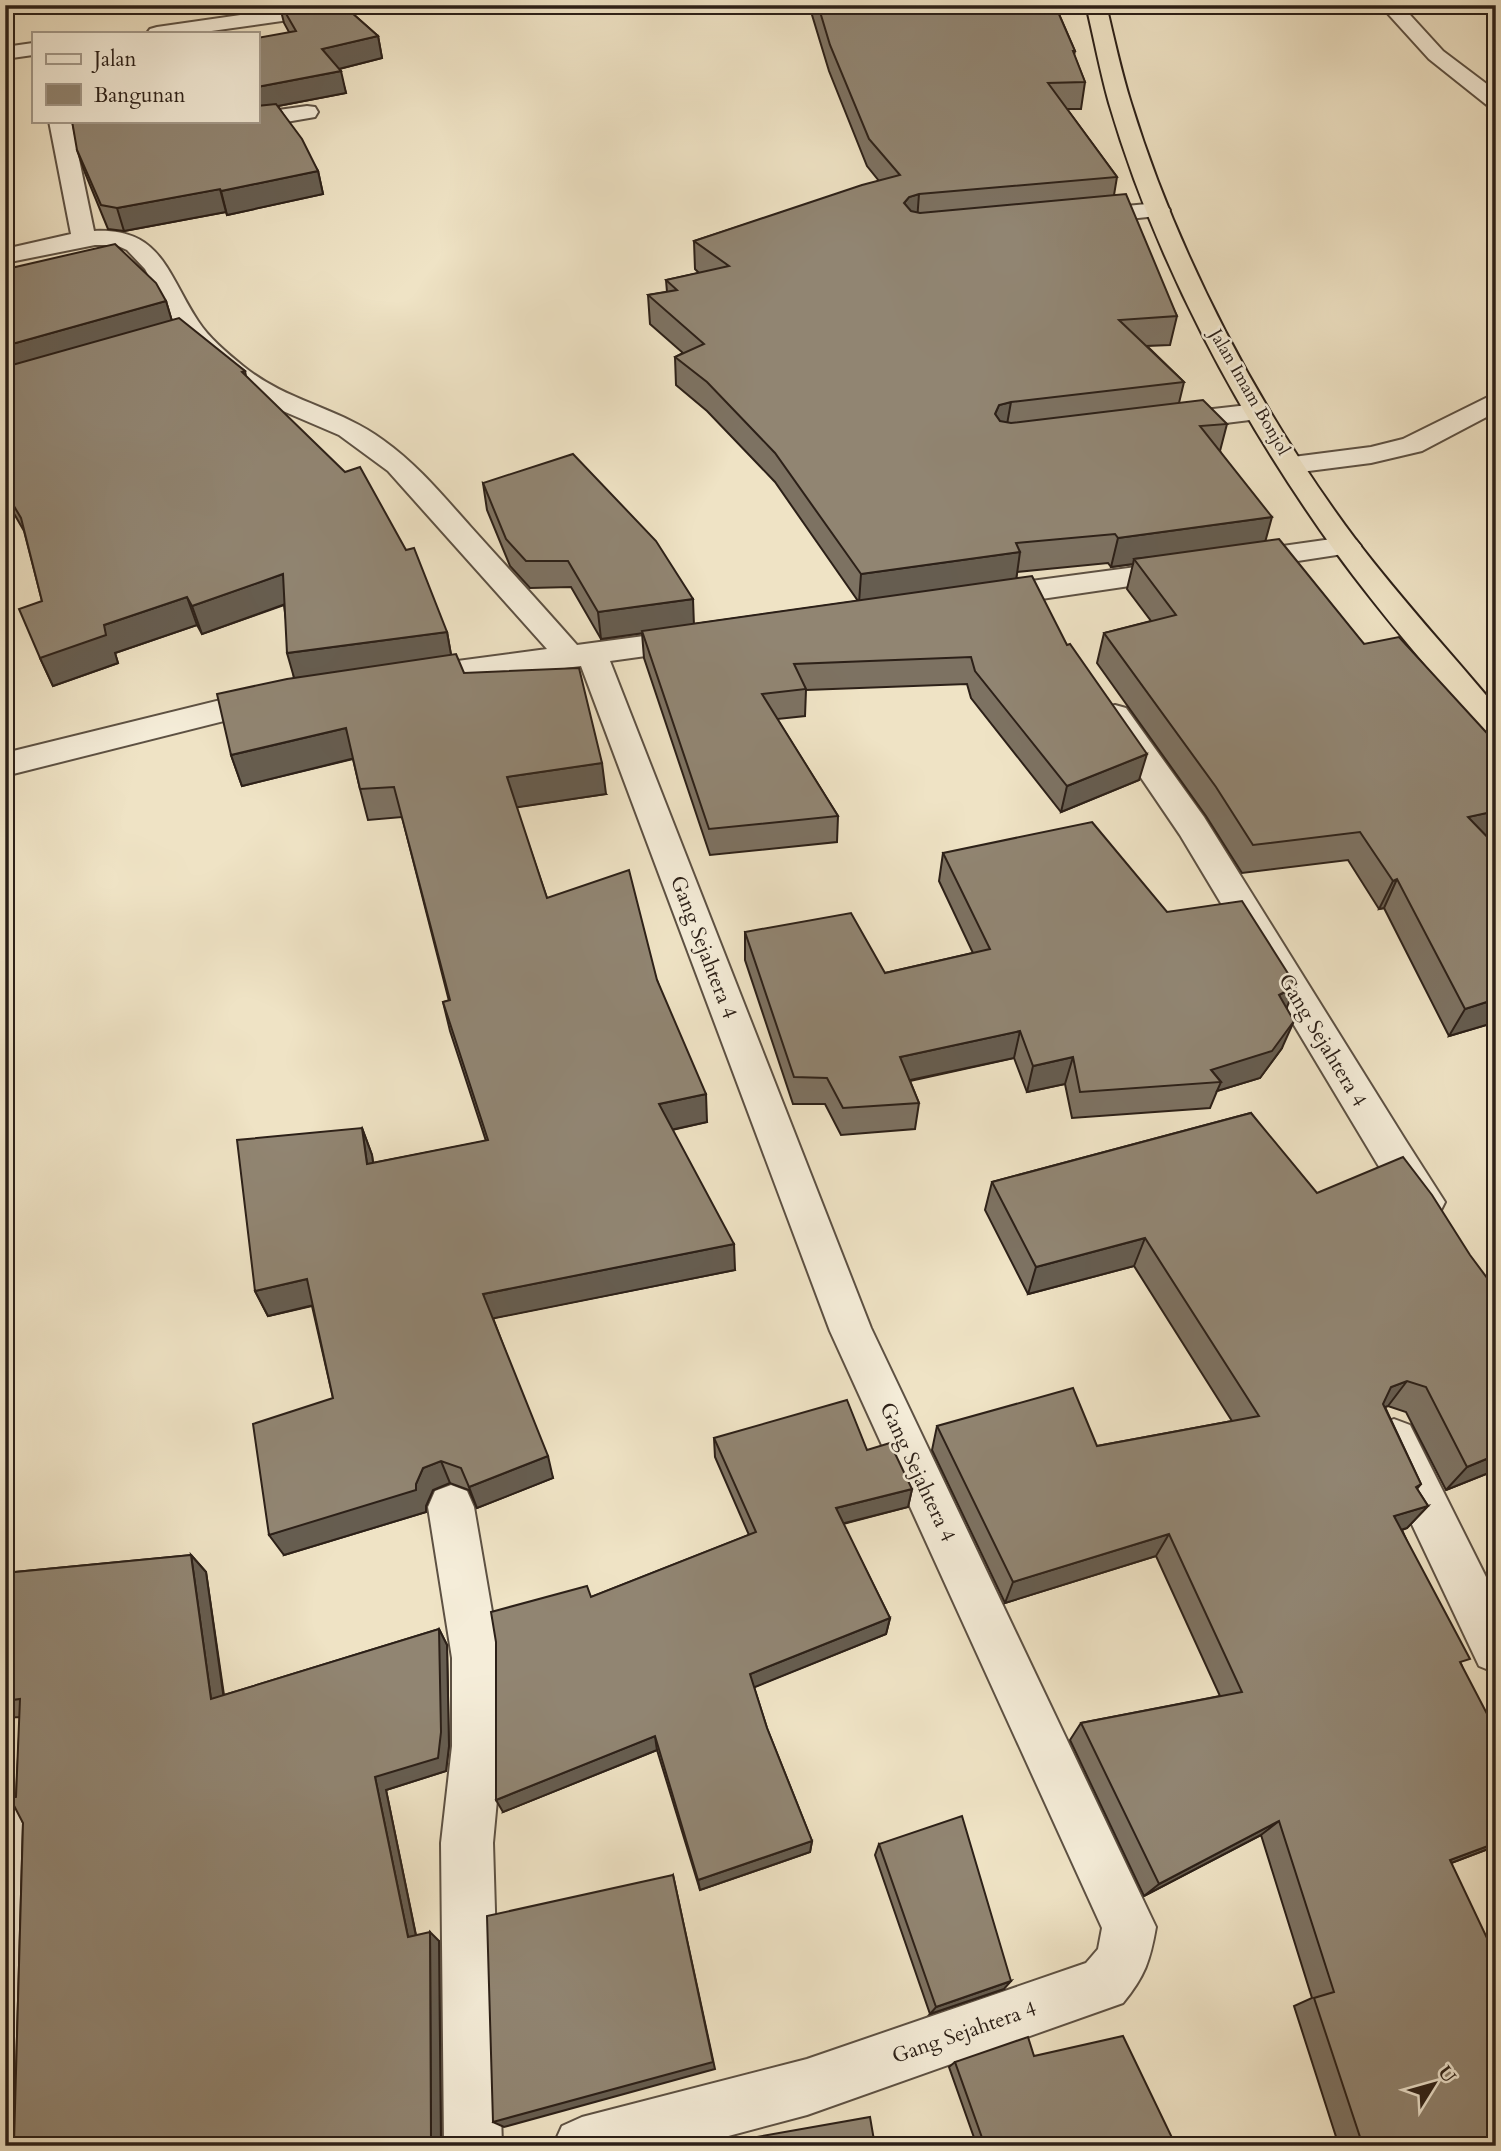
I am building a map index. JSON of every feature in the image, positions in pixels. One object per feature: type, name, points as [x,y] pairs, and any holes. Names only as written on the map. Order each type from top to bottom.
[{"type":"highway","name":"Jalan Imam Bonjol","points":[[1096,5],[1120,103],[1158,210],[1207,318],[1257,412],[1346,546],[1491,718]]},
{"type":"street","points":[[5,7],[21,5]]},
{"type":"street","points":[[164,32],[352,5]]},
{"type":"street","points":[[1390,5],[1436,55],[1496,100]]},
{"type":"street","points":[[5,53],[32,49]]},
{"type":"street","points":[[259,120],[307,112]]},
{"type":"street","points":[[60,122],[83,240]]},
{"type":"street","points":[[1064,218],[1158,210]]},
{"type":"street","points":[[5,256],[83,240],[112,238],[137,246],[148,257],[194,333],[247,383],[301,412],[339,425],[380,451],[405,471],[582,656]]},
{"type":"street","points":[[168,341],[194,333]]},
{"type":"street","points":[[1293,465],[1371,455],[1412,445],[1496,401]]},
{"type":"street","points":[[1146,425],[1257,412]]},
{"type":"street","points":[[965,601],[1346,546]]},
{"type":"street","points":[[390,680],[730,634]]},
{"type":"street","name":"Gang Sejahtera 4","points":[[582,656],[851,1331],[1129,1927],[1123,1961],[1104,1984],[807,2087],[582,2146]]},
{"type":"street","name":"Gang Sejahtera 4","points":[[1094,687],[1192,826],[1392,1153],[1444,1230]]},
{"type":"street","points":[[5,765],[259,700],[298,694]]},
{"type":"street","points":[[1389,1429],[1496,1649]]},
{"type":"street","points":[[451,1507],[476,1658],[477,1746],[467,1843],[473,2146]]},
{"type":"street","points":[[5,1820],[15,1835],[6,2146]]},
{"type":"building","points":[[281,5],[343,5],[378,36],[322,49],[341,71],[259,87],[259,38],[296,31]]},
{"type":"building","points":[[818,5],[1055,5],[1085,82],[1048,83],[1117,177],[919,194],[909,197],[904,203],[911,211],[920,213],[1126,194],[1177,316],[1119,320],[1184,382],[1011,402],[999,405],[995,414],[1000,421],[1011,423],[1203,400],[1227,424],[1200,426],[1272,517],[1118,538],[1115,534],[1016,543],[1020,552],[861,574],[775,453],[707,382],[675,357],[704,344],[648,295],[677,290],[666,280],[729,266],[694,241],[900,175],[869,139],[830,45]]},
{"type":"building","points":[[276,104],[302,139],[318,171],[221,191],[220,189],[117,208],[101,205],[77,150],[72,122],[259,122],[259,106]]},
{"type":"building","points":[[115,244],[156,283],[166,301],[5,346],[5,249],[11,268]]},
{"type":"building","points":[[179,318],[245,371],[242,372],[345,472],[360,467],[406,550],[414,548],[447,632],[287,653],[283,574],[192,606],[187,597],[104,625],[106,635],[40,658],[19,609],[42,601],[21,518],[5,491],[5,367]]},
{"type":"building","points":[[573,454],[656,541],[693,599],[598,612],[568,561],[526,561],[506,539],[483,483]]},
{"type":"building","points":[[1279,539],[1364,644],[1399,637],[1496,743],[1496,811],[1468,817],[1496,846],[1496,999],[1465,1009],[1397,879],[1393,881],[1360,832],[1253,845],[1216,787],[1104,633],[1176,615],[1134,559]]},
{"type":"building","points":[[1032,576],[1067,645],[1070,644],[1147,754],[1067,786],[975,671],[971,657],[794,664],[806,689],[762,694],[838,816],[709,829],[642,631]]},
{"type":"building","points":[[456,654],[464,673],[579,668],[602,763],[507,777],[547,898],[629,870],[657,980],[706,1094],[659,1104],[734,1244],[483,1294],[548,1456],[469,1487],[461,1468],[441,1461],[423,1468],[416,1490],[269,1535],[253,1424],[333,1398],[307,1279],[255,1291],[237,1140],[362,1128],[367,1164],[488,1140],[443,1002],[450,1000],[394,787],[360,789],[346,728],[231,755],[217,694],[287,679]]},
{"type":"building","points":[[1092,822],[1167,912],[1242,901],[1296,986],[1279,995],[1294,1021],[1272,1051],[1211,1070],[1221,1082],[1080,1092],[1073,1057],[1033,1066],[1020,1031],[900,1057],[919,1103],[843,1108],[827,1078],[794,1077],[745,932],[851,913],[885,973],[990,949],[943,853]]},
{"type":"building","points":[[1251,1113],[1317,1193],[1403,1157],[1496,1290],[1496,1455],[1467,1467],[1426,1387],[1407,1381],[1391,1387],[1383,1404],[1421,1484],[1416,1487],[1428,1506],[1394,1516],[1470,1659],[1460,1662],[1496,1731],[1496,1843],[1450,1860],[1496,1957],[1496,2146],[1363,2146],[1314,1998],[1334,1992],[1279,1821],[1159,1884],[1081,1723],[1242,1692],[1169,1534],[1013,1582],[937,1426],[1073,1388],[1097,1446],[1259,1416],[1145,1238],[1036,1267],[992,1182]]},
{"type":"building","points":[[847,1400],[867,1450],[890,1443],[912,1489],[836,1508],[890,1618],[750,1674],[767,1728],[812,1841],[698,1880],[655,1736],[496,1800],[496,1642],[491,1612],[587,1586],[591,1597],[756,1532],[714,1438]]},
{"type":"building","points":[[191,1555],[211,1699],[439,1629],[441,1732],[438,1758],[375,1777],[408,1937],[430,1932],[431,2141],[406,2146],[12,2146],[23,1823],[10,1798],[16,1797],[20,1699],[5,1701],[5,1573]]},
{"type":"building","points":[[962,1816],[1011,1981],[936,2007],[879,1844]]},
{"type":"building","points":[[673,1875],[713,2062],[493,2122],[487,1916]]},
{"type":"building","points":[[1123,2036],[1176,2146],[985,2146],[955,2062],[1028,2037],[1034,2056]]},
{"type":"building","points":[[870,2117],[875,2146],[735,2146],[734,2141]]}]
